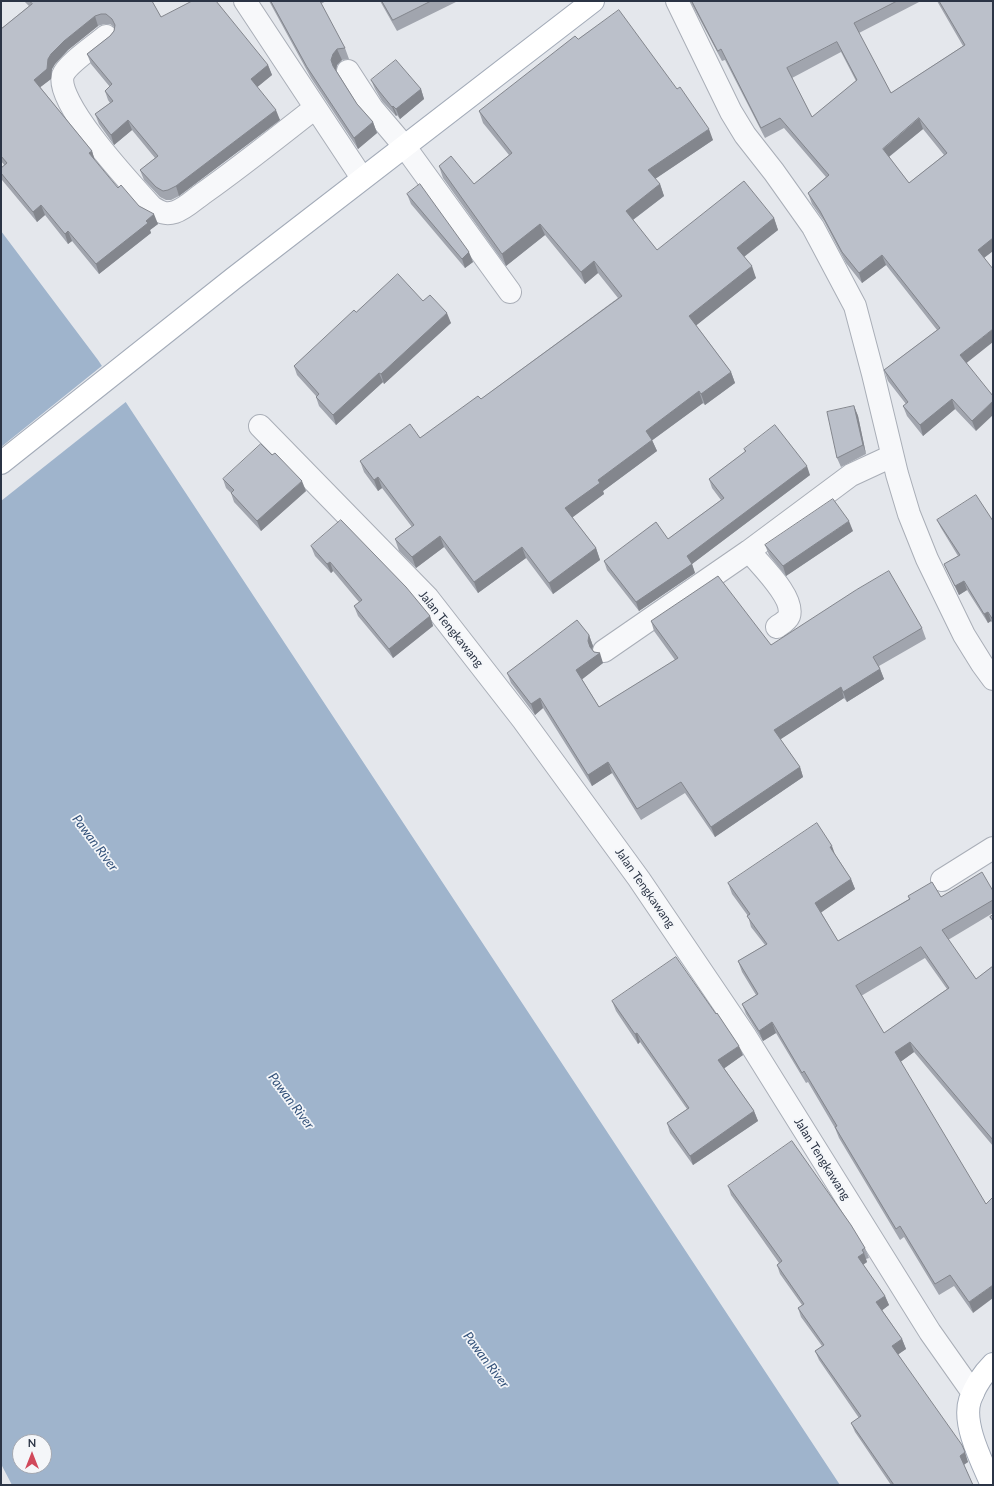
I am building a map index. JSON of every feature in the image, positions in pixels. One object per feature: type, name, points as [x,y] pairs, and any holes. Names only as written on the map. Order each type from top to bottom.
[{"type":"main road","points":[[1,462],[362,178],[405,147],[593,1]]},
{"type":"main road","points":[[982,1378],[970,1400],[969,1421],[979,1454],[992,1485]]},
{"type":"street","points":[[245,1],[362,178]]},
{"type":"street","points":[[677,1],[731,112],[745,136],[774,172],[813,227],[855,306],[892,456],[909,514],[927,559],[964,636],[989,667]]},
{"type":"street","points":[[106,36],[67,67],[63,75],[64,90],[96,144],[152,207],[160,213],[177,211],[185,206],[225,178],[315,108]]},
{"type":"street","points":[[348,71],[377,113],[405,147],[510,292]]},
{"type":"street","name":"Jalan Tengkawang","points":[[260,426],[428,598],[523,720],[639,879],[742,1031],[930,1332],[982,1378]]},
{"type":"street","points":[[604,651],[748,551],[851,475],[892,456]]},
{"type":"street","points":[[748,551],[786,598],[789,616],[777,627]]},
{"type":"street","points":[[942,880],[993,848]]},
{"type":"water","name":"Pawan River","points":[[1,231],[98,360],[840,1485],[12,1485],[1,1464]]},
{"type":"pier","points":[[103,365],[127,401],[1,501],[1,447]]},
{"type":"building","points":[[30,1],[152,1],[161,17],[192,1],[216,1],[268,65],[251,79],[276,110],[176,186],[163,191],[156,187],[140,170],[158,156],[128,120],[111,135],[95,114],[113,101],[105,91],[112,84],[87,54],[110,36],[114,31],[115,25],[112,19],[106,14],[95,16],[64,41],[51,54],[48,59],[47,69],[34,80],[92,151],[89,153],[118,188],[121,185],[139,206],[154,214],[146,221],[148,223],[96,264],[68,231],[65,234],[41,205],[33,212],[1,173],[1,168],[7,163],[1,156],[1,29],[32,4]]},
{"type":"building","points":[[271,1],[320,1],[345,48],[337,49],[333,54],[331,60],[333,66],[357,104],[373,122],[354,138],[307,67]]},
{"type":"building","points":[[382,1],[431,1],[393,20]]},
{"type":"building","points":[[692,1],[897,1],[854,23],[891,93],[965,45],[939,1],[993,1],[993,238],[978,250],[993,269],[993,329],[960,355],[993,396],[993,401],[972,421],[952,399],[920,425],[903,406],[908,402],[884,370],[940,328],[882,255],[859,273],[842,252],[820,211],[808,193],[829,175],[780,118],[761,128],[721,49],[718,51]],"holes":[[[837,42],[857,80],[812,117],[787,68]],[[919,118],[947,153],[909,183],[883,149]]]},
{"type":"building","points":[[619,10],[677,89],[680,87],[709,129],[648,170],[660,184],[626,211],[657,250],[744,181],[774,218],[737,248],[752,266],[689,316],[731,372],[701,394],[699,391],[646,431],[652,440],[598,480],[600,483],[565,508],[596,548],[549,583],[522,547],[474,582],[440,536],[412,557],[395,539],[414,525],[378,477],[374,480],[360,461],[410,424],[420,438],[478,396],[481,399],[622,296],[594,261],[581,272],[540,224],[502,254],[439,166],[451,156],[474,184],[512,153],[479,111],[575,36],[578,39]]},
{"type":"building","points":[[396,60],[421,89],[396,109],[393,106],[392,107],[371,80]]},
{"type":"building","points":[[420,184],[469,252],[462,259],[407,194]]},
{"type":"building","points":[[398,274],[423,301],[430,295],[447,313],[381,374],[379,373],[333,415],[316,397],[319,394],[294,366],[354,310],[356,312]]},
{"type":"building","points":[[854,406],[863,445],[837,458],[827,412]]},
{"type":"building","points":[[775,425],[807,466],[687,556],[692,564],[636,602],[604,561],[656,522],[668,539],[724,498],[709,479],[746,451],[744,449]]},
{"type":"building","points":[[261,444],[272,455],[275,453],[302,481],[257,521],[231,493],[234,490],[223,479]]},
{"type":"building","points":[[976,495],[993,521],[993,620],[988,612],[984,614],[964,581],[955,586],[944,564],[960,555],[937,520]]},
{"type":"building","points":[[833,499],[849,521],[783,566],[765,545]]},
{"type":"building","points":[[341,520],[406,587],[430,616],[389,649],[354,606],[362,600],[330,562],[327,564],[311,546]]},
{"type":"building","points":[[889,571],[922,628],[873,657],[880,669],[843,692],[841,687],[774,730],[800,767],[711,827],[681,782],[637,809],[608,762],[588,775],[540,698],[531,704],[507,673],[577,620],[589,635],[588,641],[590,647],[594,652],[600,653],[576,670],[599,707],[678,658],[651,621],[718,576],[771,645],[856,590]]},
{"type":"building","points":[[817,823],[832,846],[830,847],[851,879],[815,903],[838,941],[910,899],[908,896],[932,882],[941,897],[982,872],[993,891],[993,900],[942,930],[976,979],[993,966],[993,1140],[910,1042],[895,1052],[986,1204],[993,1197],[993,1285],[969,1302],[950,1275],[935,1284],[900,1226],[896,1229],[835,1127],[837,1126],[804,1071],[802,1073],[772,1022],[759,1031],[742,1004],[758,994],[738,961],[767,944],[747,916],[750,914],[728,883]],"holes":[[[921,947],[949,988],[884,1033],[856,986]]]},
{"type":"building","points":[[676,957],[739,1046],[718,1060],[754,1111],[690,1156],[667,1123],[689,1108],[637,1033],[635,1034],[612,1001]]},
{"type":"building","points":[[792,1141],[851,1225],[865,1248],[862,1250],[864,1253],[858,1257],[885,1296],[876,1302],[902,1339],[892,1346],[962,1445],[965,1452],[960,1456],[973,1485],[894,1485],[851,1423],[861,1416],[815,1351],[824,1345],[798,1308],[804,1304],[777,1265],[782,1261],[728,1186]]}]
